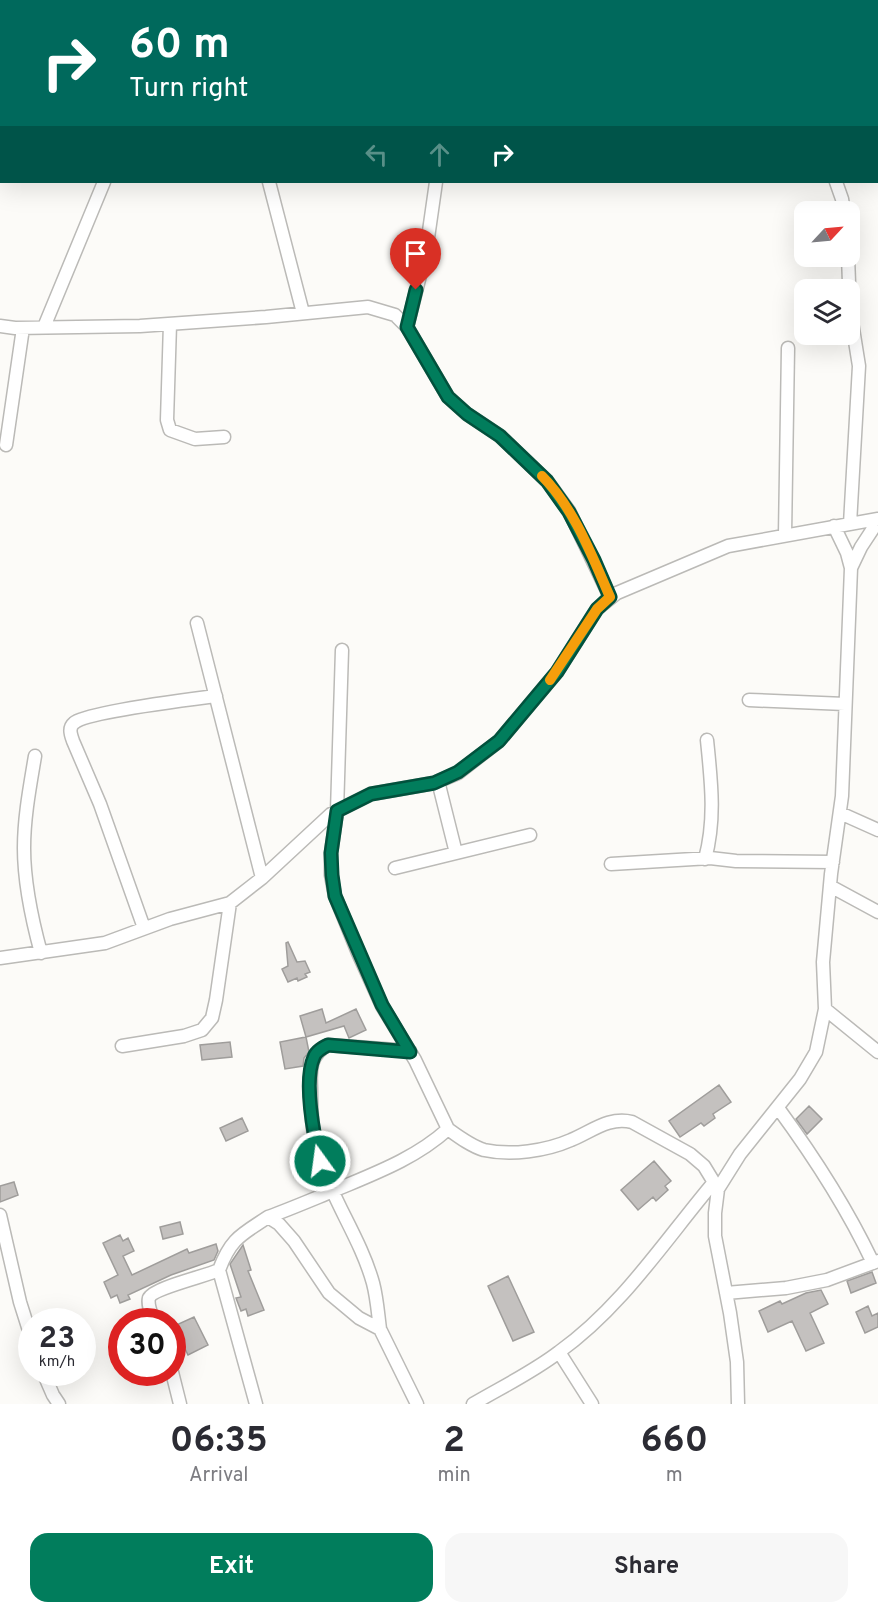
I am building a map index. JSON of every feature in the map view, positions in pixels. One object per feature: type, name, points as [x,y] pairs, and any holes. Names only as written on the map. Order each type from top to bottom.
[{"type":"street","points":[[44,327],[104,183]]},
{"type":"street","points":[[270,183],[303,313]]},
{"type":"street","points":[[407,327],[426,252],[436,183]]},
{"type":"street","points":[[836,183],[842,201]]},
{"type":"street","points":[[849,267],[850,310],[859,366],[850,524]]},
{"type":"street","points":[[0,326],[23,328],[170,324],[368,306],[395,315],[407,327],[448,397],[467,414],[500,436],[547,481],[569,512],[610,597]]},
{"type":"street","points":[[170,324],[167,420],[170,430],[195,439],[224,437]]},
{"type":"street","points":[[6,445],[23,328]]},
{"type":"street","points":[[786,535],[788,348]]},
{"type":"street","points":[[0,958],[105,943],[144,928],[230,903],[262,878],[331,814],[371,794],[438,781],[458,772],[499,741],[557,672],[597,609],[610,597],[728,546],[878,520]]},
{"type":"street","points":[[851,568],[878,520]]},
{"type":"street","points":[[473,1404],[559,1352],[597,1321],[716,1185],[800,1079],[816,1053],[825,1009],[823,962],[842,796],[851,568],[847,553],[834,526]]},
{"type":"street","points":[[197,623],[262,878]]},
{"type":"street","points":[[342,650],[337,811],[331,853],[332,875],[335,896],[382,1005],[410,1052],[448,1129],[469,1143],[484,1150],[525,1151],[570,1141],[608,1123],[622,1120],[632,1122],[690,1154],[704,1166],[716,1185],[715,1236],[736,1362],[738,1404]]},
{"type":"street","points":[[144,928],[100,804],[70,732],[71,726],[74,722],[85,718],[112,712],[216,696]]},
{"type":"street","points":[[749,700],[845,704]]},
{"type":"street","points":[[705,859],[710,842],[712,820],[712,789],[707,740]]},
{"type":"street","points":[[35,756],[25,821],[24,851],[28,889],[41,953]]},
{"type":"street","points":[[438,781],[456,853]]},
{"type":"street","points":[[840,813],[878,830]]},
{"type":"street","points":[[395,868],[530,835]]},
{"type":"street","points":[[611,864],[705,859],[833,862]]},
{"type":"street","points":[[830,886],[878,912]]},
{"type":"street","points":[[122,1046],[184,1036],[202,1030],[212,1018],[230,903]]},
{"type":"street","points":[[825,1009],[878,1052]]},
{"type":"street","points":[[410,1052],[328,1045],[320,1049],[314,1055],[310,1069],[311,1125],[320,1161],[357,1242],[373,1284],[380,1329],[417,1404]]},
{"type":"street","points":[[726,1293],[786,1288],[827,1280],[876,1262],[809,1150],[778,1108]]},
{"type":"street","points":[[256,1404],[219,1270],[226,1251],[235,1239],[267,1217],[413,1155],[433,1143],[448,1129]]},
{"type":"street","points":[[0,1215],[22,1308]]},
{"type":"street","points":[[267,1217],[279,1224],[294,1241],[329,1293],[359,1318],[380,1329]]},
{"type":"street","points":[[150,1308],[149,1299],[160,1288],[206,1276],[219,1270]]},
{"type":"street","points":[[559,1352],[592,1404]]},
{"type":"street","points":[[49,1386],[59,1404]]},
{"type":"street","points":[[176,1386],[180,1404]]},
{"type":"building","points":[[288,942],[297,962],[305,961],[310,972],[305,974],[307,977],[298,981],[297,978],[288,982],[282,969],[288,966],[286,943]]},
{"type":"building","points":[[322,1009],[326,1023],[356,1009],[366,1030],[349,1038],[344,1026],[306,1037],[300,1016]]},
{"type":"building","points":[[306,1037],[309,1052],[304,1058],[303,1066],[285,1069],[280,1042]]},
{"type":"building","points":[[230,1042],[232,1057],[202,1060],[200,1045]]},
{"type":"building","points":[[719,1085],[731,1102],[713,1114],[715,1118],[704,1126],[701,1123],[680,1137],[669,1121]]},
{"type":"building","points":[[809,1106],[822,1119],[807,1134],[796,1119]]},
{"type":"building","points":[[242,1118],[248,1131],[226,1141],[220,1128]]},
{"type":"building","points":[[654,1161],[671,1181],[665,1186],[668,1190],[656,1201],[653,1197],[638,1210],[621,1190]]},
{"type":"building","points":[[14,1182],[18,1195],[0,1202],[0,1186]]},
{"type":"building","points":[[180,1222],[183,1234],[163,1239],[160,1227]]},
{"type":"building","points":[[120,1235],[123,1241],[128,1238],[134,1251],[123,1256],[132,1275],[187,1249],[189,1253],[216,1244],[218,1251],[214,1260],[171,1275],[128,1295],[130,1299],[120,1303],[117,1295],[111,1298],[104,1282],[118,1275],[103,1243]]},
{"type":"building","points":[[243,1245],[251,1270],[248,1271],[264,1310],[248,1316],[246,1309],[241,1311],[236,1298],[241,1297],[230,1264]]},
{"type":"building","points":[[872,1272],[876,1283],[851,1293],[847,1281]]},
{"type":"building","points":[[508,1276],[534,1332],[513,1341],[488,1286]]},
{"type":"building","points":[[821,1290],[828,1304],[810,1313],[824,1343],[806,1351],[792,1321],[768,1332],[759,1311],[780,1301],[782,1304],[806,1293]]},
{"type":"building","points":[[868,1306],[872,1316],[878,1313],[878,1327],[865,1333],[856,1312]]},
{"type":"building","points":[[194,1317],[208,1345],[188,1355],[186,1351],[186,1321]]},
{"type":"slow traffic","points":[[542,476],[569,512],[610,597],[597,609],[550,680]]},
{"type":"route","points":[[320,1161],[311,1125],[310,1069],[314,1055],[328,1045],[410,1052],[382,1005],[335,896],[331,853],[337,811],[371,794],[434,783],[458,772],[499,741],[557,672],[597,609],[610,597],[569,512],[547,481],[500,436],[467,414],[448,397],[407,327],[416,290]]}]
